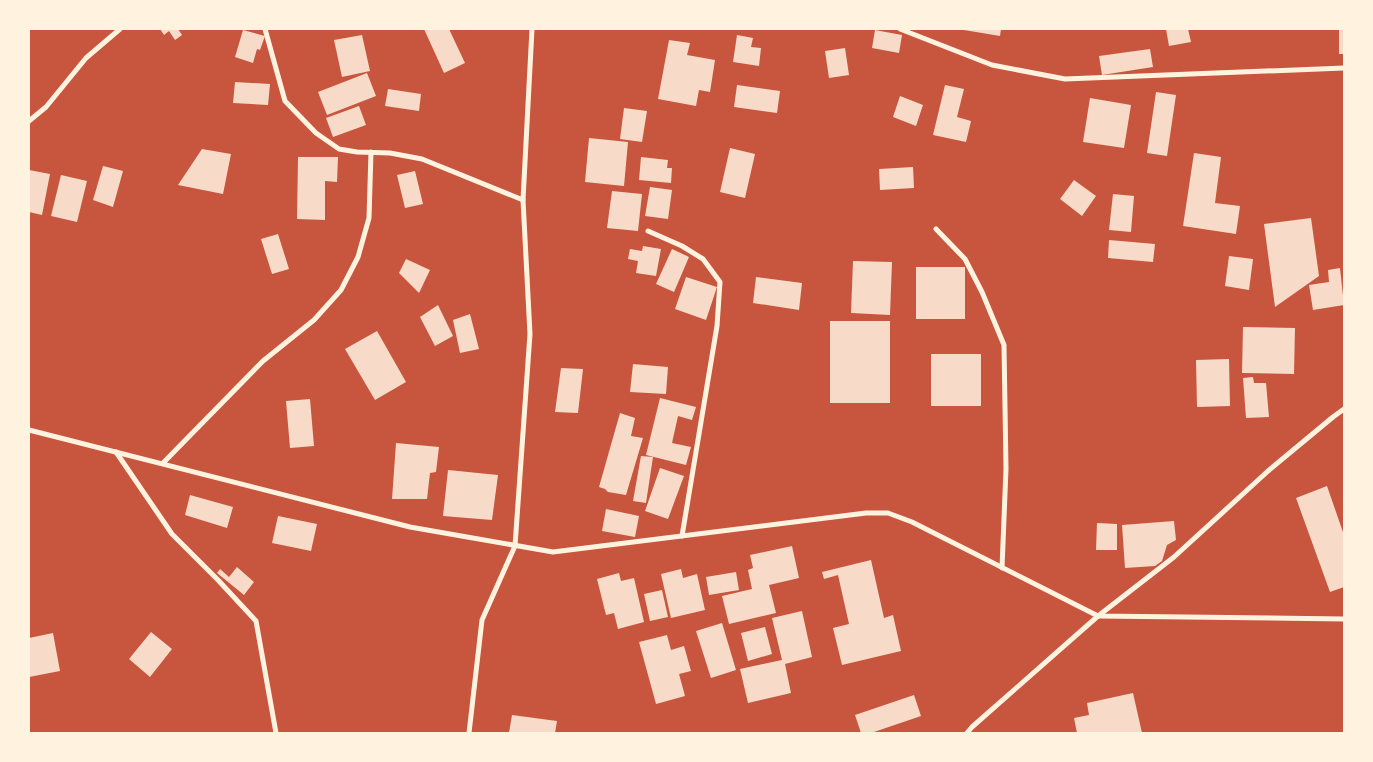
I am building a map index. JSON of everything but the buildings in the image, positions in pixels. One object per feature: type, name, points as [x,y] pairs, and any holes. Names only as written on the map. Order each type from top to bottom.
[{"type":"street","points":[[29,121],[46,107],[86,58],[120,29]]},
{"type":"street","points":[[265,29],[285,101],[316,133],[339,149],[422,159],[523,200]]},
{"type":"street","points":[[469,733],[482,620],[515,546],[530,334],[523,200],[532,29]]},
{"type":"street","points":[[900,29],[992,65],[1065,78],[1344,68]]},
{"type":"street","points":[[163,463],[263,361],[314,320],[341,290],[358,256],[369,218],[371,152]]},
{"type":"street","points":[[936,229],[964,259],[982,292],[1004,345],[1006,469],[1002,568]]},
{"type":"street","points":[[648,231],[682,246],[702,259],[720,282],[715,336],[682,536]]},
{"type":"street","points":[[967,733],[1098,616],[1174,557],[1268,471],[1333,416],[1344,409]]},
{"type":"street","points":[[29,430],[410,527],[553,552],[866,513],[888,513],[912,522],[1098,616],[1344,620]]},
{"type":"street","points":[[116,452],[172,534],[256,621],[276,733]]}]
